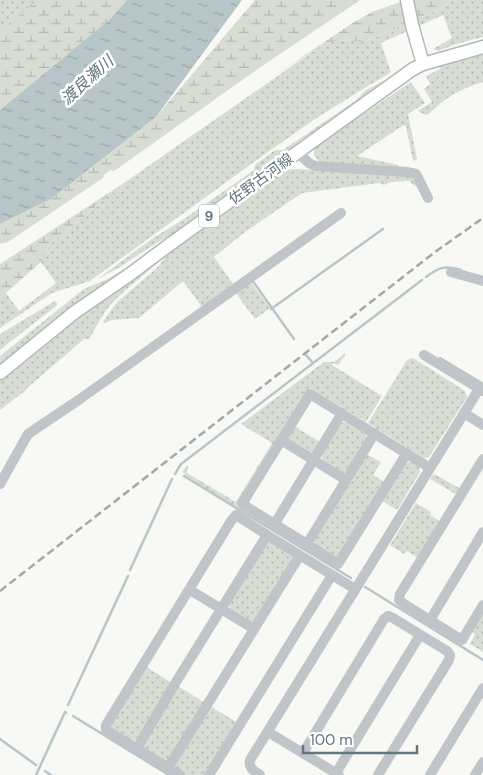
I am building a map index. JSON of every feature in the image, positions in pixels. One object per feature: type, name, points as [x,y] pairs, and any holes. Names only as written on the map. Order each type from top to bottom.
[{"type":"main road","points":[[407,0],[421,59]]},
{"type":"main road","name":"佐野古河線","points":[[0,373],[75,312],[416,67],[421,59],[483,47]]},
{"type":"street","points":[[297,152],[315,166],[416,174],[428,198]]},
{"type":"street","points":[[0,484],[28,434],[341,213]]},
{"type":"street","points":[[451,272],[483,281]]},
{"type":"street","points":[[260,775],[253,770],[250,762],[464,413],[481,390],[424,355]]},
{"type":"street","points":[[407,453],[338,564],[242,504],[310,394],[375,433],[407,453],[430,468]]},
{"type":"street","points":[[274,524],[342,413]]},
{"type":"street","points":[[464,413],[483,425]]},
{"type":"street","points":[[307,544],[375,433]]},
{"type":"street","points":[[281,440],[346,480]]},
{"type":"street","points":[[483,459],[399,597],[400,602],[462,640],[483,605]]},
{"type":"street","points":[[180,775],[106,730],[106,726],[236,515],[355,589]]},
{"type":"street","points":[[430,620],[483,532]]},
{"type":"street","points":[[137,748],[268,535]]},
{"type":"street","points":[[168,768],[300,555]]},
{"type":"street","points":[[209,775],[332,575]]},
{"type":"street","points":[[190,590],[254,629]]},
{"type":"street","points":[[303,753],[384,618],[388,616],[450,653],[450,658],[378,775]]},
{"type":"street","points":[[268,732],[338,774],[420,635]]},
{"type":"street","points":[[430,775],[483,688]]},
{"type":"street","points":[[475,775],[483,762]]},
{"type":"green space","points":[[0,0],[67,0],[0,39]]},
{"type":"green space","points":[[37,0],[127,0],[110,19],[0,110],[0,31]]},
{"type":"green space","points":[[255,0],[360,0],[259,68],[114,171],[110,170],[103,178],[8,242],[0,244],[0,224],[51,199],[156,117]]},
{"type":"green space","points":[[406,0],[452,0],[438,10],[363,42],[342,40],[322,45],[270,79],[351,24],[372,12]]},
{"type":"green space","points":[[452,0],[483,0],[483,37],[438,51],[433,49],[452,38],[443,15],[381,43],[391,72],[312,121],[90,281],[52,293],[0,328],[0,298],[6,293],[19,311],[56,283],[41,262],[50,244],[124,183],[322,45],[342,40],[363,42],[438,10]]},
{"type":"green space","points":[[483,52],[483,82],[454,94],[429,114],[426,115],[418,111],[432,102],[424,89],[430,84],[426,76],[440,69],[439,66]]},
{"type":"green space","points":[[385,80],[178,232],[96,280],[153,238],[184,219],[254,170],[255,165],[275,150],[283,150],[355,101],[366,90]]},
{"type":"green space","points":[[411,82],[425,103],[408,114],[417,159],[413,161],[406,126],[404,125],[357,156],[398,165],[399,167],[319,162],[314,155],[314,150],[319,144]]},
{"type":"green space","points":[[296,169],[408,176],[414,180],[416,187],[409,181],[302,193],[245,232],[214,257],[233,284],[202,307],[183,281],[139,318],[103,322],[116,303],[157,268],[172,249],[281,171]]},
{"type":"green space","points":[[124,183],[50,244],[41,262],[0,298],[0,264]]},
{"type":"green space","points":[[154,251],[0,368],[0,356],[84,289],[108,279]]},
{"type":"green space","points":[[160,260],[113,302],[89,339],[84,339],[26,390],[0,410],[0,379],[64,327]]},
{"type":"green space","points":[[250,281],[270,308],[255,319],[235,292]]},
{"type":"green space","points":[[55,301],[57,305],[55,307],[0,350],[0,334]]},
{"type":"green space","points":[[345,353],[345,356],[338,365],[332,363],[332,365],[382,396],[366,422],[310,388],[236,507],[185,475],[183,472],[188,465],[187,473],[236,502],[272,443],[241,424],[324,362],[334,362]]},
{"type":"green space","points":[[413,358],[465,391],[467,397],[429,457],[424,458],[368,423],[407,360]]},
{"type":"green space","points":[[346,422],[366,434],[367,439],[347,472],[341,473],[323,462],[321,454],[340,423]]},
{"type":"green space","points":[[294,426],[320,442],[315,451],[309,453],[289,441],[288,436]]},
{"type":"green space","points":[[366,454],[381,462],[373,475],[386,483],[340,556],[334,558],[316,546],[314,538]]},
{"type":"green space","points":[[411,461],[419,466],[420,472],[397,510],[382,501],[405,464]]},
{"type":"green space","points":[[434,474],[461,489],[457,495],[430,479]]},
{"type":"green space","points":[[416,503],[431,512],[430,515],[441,522],[418,558],[407,551],[404,554],[390,545]]},
{"type":"green space","points":[[272,542],[292,554],[293,559],[255,621],[250,622],[230,610],[229,605],[266,543]]},
{"type":"green space","points":[[483,612],[483,652],[470,644],[475,634],[471,631]]},
{"type":"green space","points":[[145,666],[172,683],[137,740],[131,741],[111,729],[110,723]]},
{"type":"green space","points":[[178,686],[205,703],[170,760],[164,762],[144,750],[143,744]]},
{"type":"green space","points":[[210,706],[238,723],[205,775],[185,775],[177,770],[175,764]]},
{"type":"water","name":"渡良瀬川","points":[[127,0],[242,0],[156,117],[51,199],[0,224],[0,110],[110,19]]},
{"type":"waterway","points":[[271,309],[383,229]]},
{"type":"waterway","points":[[426,277],[442,268],[461,270]]},
{"type":"waterway","points":[[252,280],[294,339]]},
{"type":"waterway","points":[[175,474],[181,464],[422,280]]},
{"type":"waterway","points":[[306,355],[313,363]]},
{"type":"waterway","points":[[440,358],[483,384]]},
{"type":"waterway","points":[[184,476],[351,578]]},
{"type":"waterway","points":[[130,570],[172,479]]},
{"type":"waterway","points":[[68,705],[128,576]]},
{"type":"waterway","points":[[365,587],[483,660]]},
{"type":"waterway","points":[[36,775],[66,713]]},
{"type":"waterway","points":[[73,716],[169,775]]},
{"type":"waterway","points":[[0,739],[36,765]]},
{"type":"waterway","points":[[45,771],[51,775]]},
{"type":"railway","points":[[0,591],[435,252],[483,218]]}]
